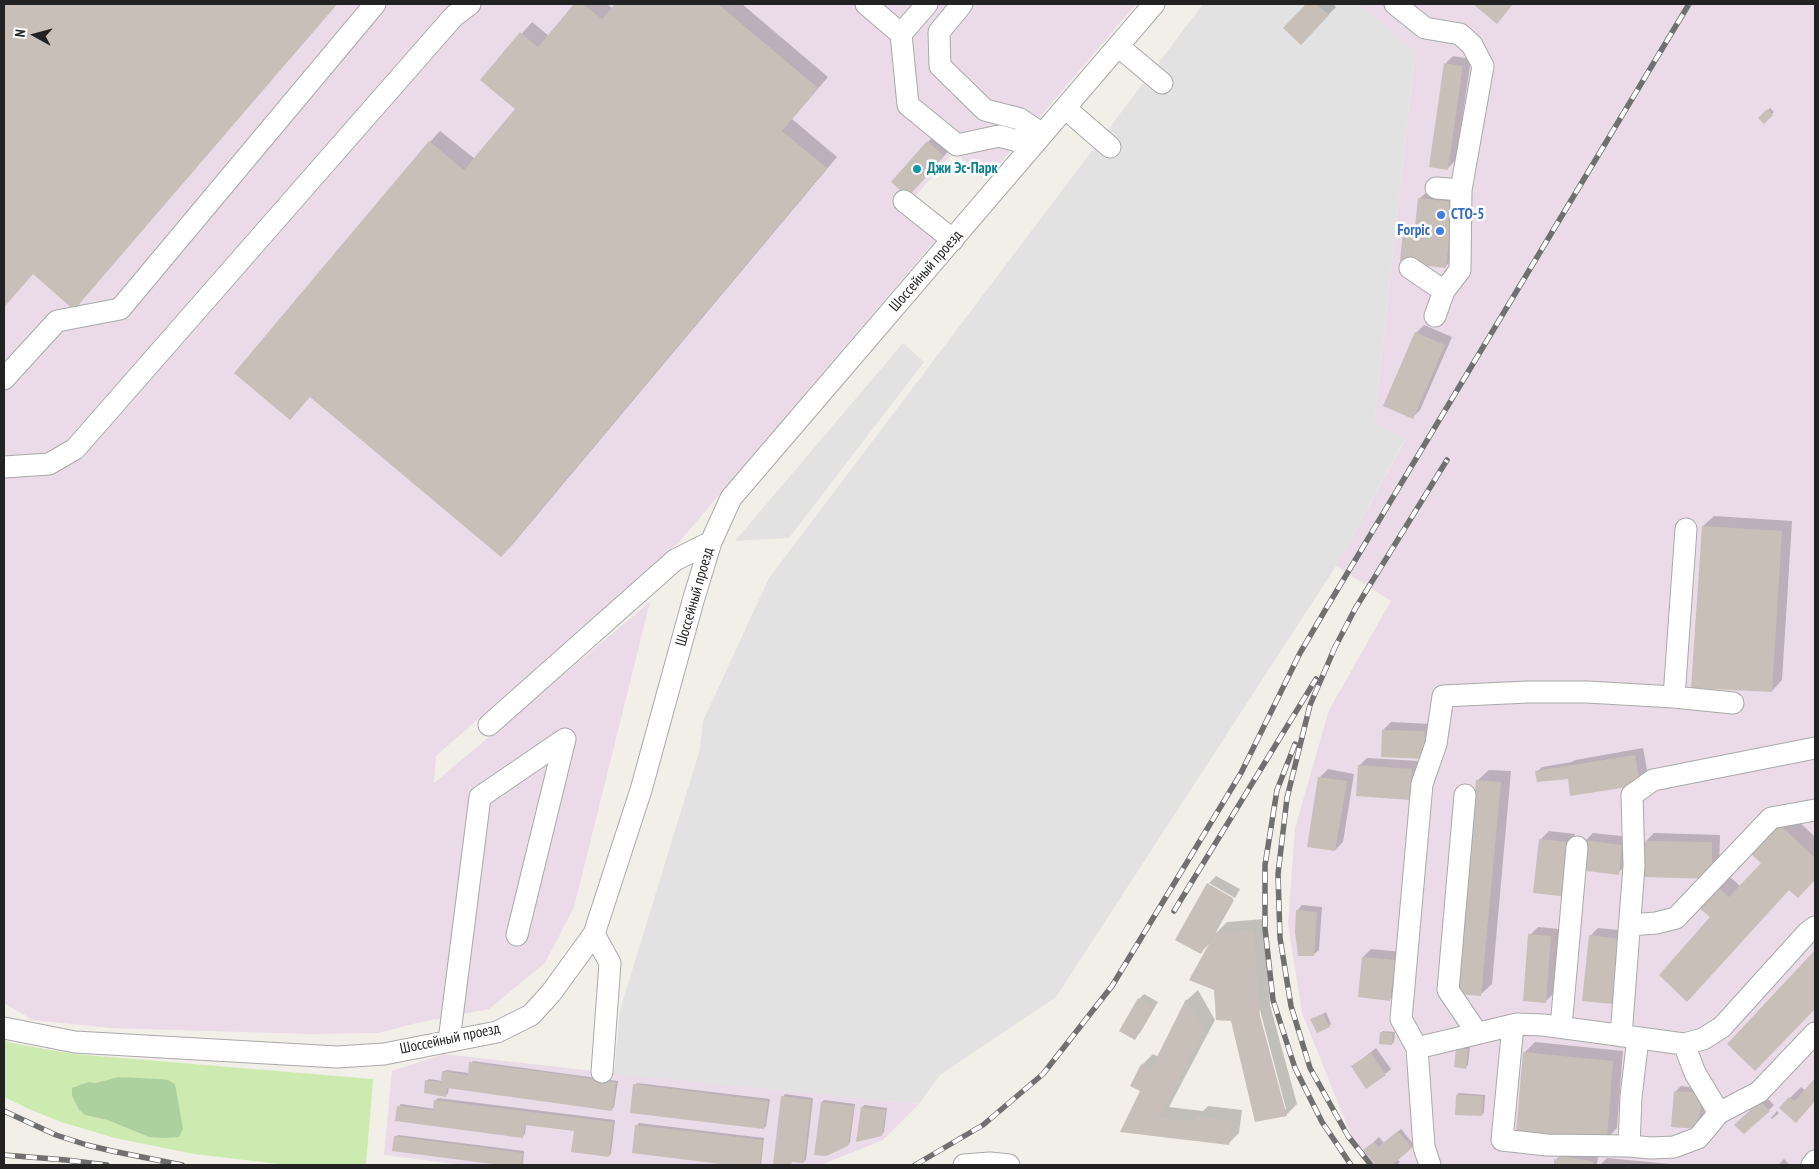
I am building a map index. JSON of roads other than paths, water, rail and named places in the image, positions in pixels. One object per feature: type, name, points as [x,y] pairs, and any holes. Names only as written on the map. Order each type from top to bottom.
[{"type":"street","points":[[4,379],[57,321],[120,309],[375,4]]},
{"type":"street","points":[[4,467],[49,464],[75,449],[454,16],[470,4]]},
{"type":"street","points":[[866,4],[901,34],[908,105],[956,146],[999,136],[1026,143],[1036,140],[1020,120],[986,110],[940,66],[939,32],[962,4]]},
{"type":"street","points":[[901,34],[927,4]]},
{"type":"street","name":"Шоссейный проезд","points":[[4,1028],[75,1042],[337,1058],[384,1054],[497,1032],[531,1015],[551,993],[594,934],[641,790],[711,542],[731,498],[1154,4]]},
{"type":"street","points":[[1395,4],[1425,28],[1460,34],[1472,45],[1483,66],[1461,190],[1460,270],[1444,291],[1435,316]]},
{"type":"street","points":[[1118,46],[1162,83]]},
{"type":"street","points":[[1065,108],[1110,147]]},
{"type":"street","points":[[1436,188],[1461,190]]},
{"type":"street","points":[[904,201],[953,240]]},
{"type":"street","points":[[1410,268],[1444,291]]},
{"type":"street","points":[[1674,697],[1686,529]]},
{"type":"street","points":[[488,725],[676,560],[711,542]]},
{"type":"street","points":[[1430,1165],[1424,1147],[1417,1048],[1401,1019],[1422,784],[1436,744],[1443,696],[1528,692],[1587,692],[1674,697],[1733,703]]},
{"type":"street","points":[[449,1041],[480,797],[565,739],[517,935]]},
{"type":"street","points":[[1629,1146],[1631,1098],[1629,1037],[1630,925],[1634,866],[1632,795],[1653,780],[1815,748]]},
{"type":"street","points":[[1465,795],[1448,990],[1478,1033]]},
{"type":"street","points":[[1630,925],[1656,923],[1676,918],[1771,818],[1815,810]]},
{"type":"street","points":[[1561,1028],[1577,847]]},
{"type":"street","points":[[1417,1048],[1513,1025],[1543,1025],[1684,1044],[1703,1039],[1722,1026],[1807,933],[1815,927]]},
{"type":"street","points":[[594,934],[610,963],[602,1072]]},
{"type":"street","points":[[1513,1025],[1502,1140],[1547,1145],[1651,1148],[1674,1147],[1698,1138],[1719,1113],[1759,1092],[1815,1033]]},
{"type":"street","points":[[1684,1044],[1695,1072],[1719,1113]]},
{"type":"street","points":[[1812,1165],[1815,1161]]},
{"type":"street","points":[[964,1165],[990,1163],[1008,1165]]},
{"type":"railway","points":[[915,1165],[983,1125],[1043,1074],[1112,986],[1241,773],[1300,653],[1327,607],[1689,4]]},
{"type":"railway","points":[[1333,651],[1355,609],[1447,460]]},
{"type":"railway","points":[[1336,645],[1310,705],[1287,798],[1278,874],[1280,938],[1291,1006],[1310,1068],[1348,1136],[1371,1165]]},
{"type":"railway","points":[[1174,911],[1316,679]]},
{"type":"railway","points":[[1295,744],[1277,790],[1265,865],[1265,928],[1273,1000],[1295,1068],[1322,1122],[1351,1165]]},
{"type":"railway","points":[[4,1111],[56,1135],[87,1145],[182,1165]]},
{"type":"railway","points":[[4,1155],[107,1165]]},
{"type":"place","name":"Джи Эс-Парк","points":[[917,169]]},
{"type":"place","name":"СТО-5","points":[[1441,215]]},
{"type":"place","name":"Forpic","points":[[1440,231]]}]
